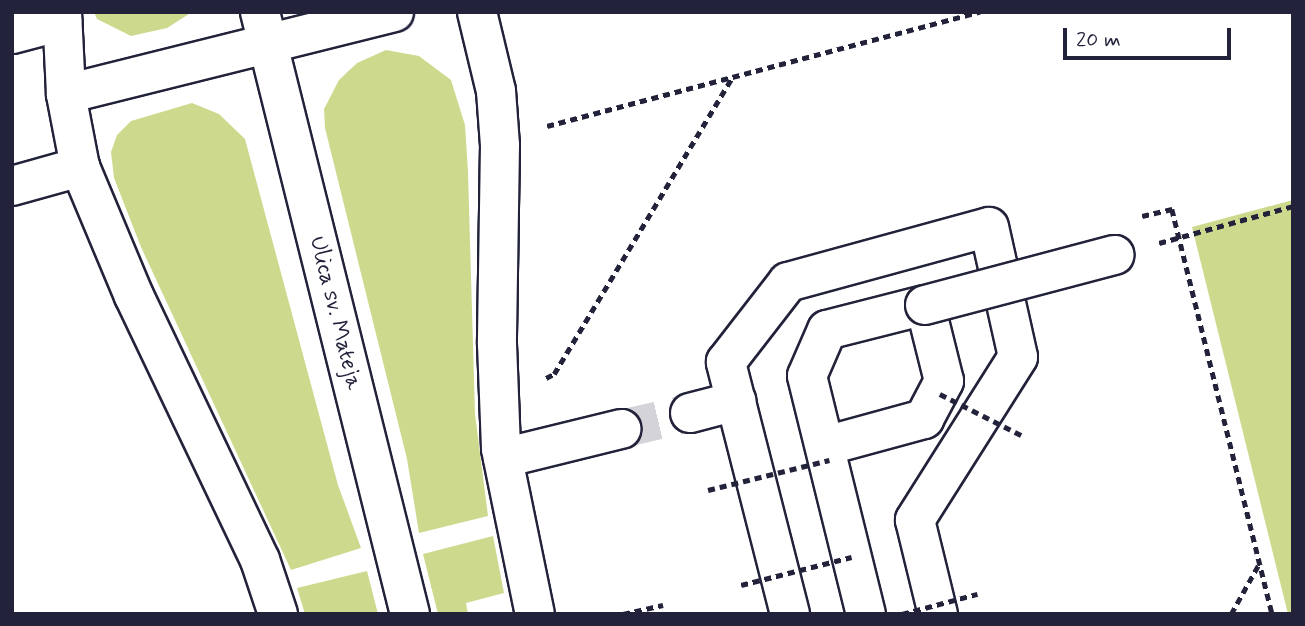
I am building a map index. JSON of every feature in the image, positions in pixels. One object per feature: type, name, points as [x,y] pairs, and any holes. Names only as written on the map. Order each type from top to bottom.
[{"type":"street","points":[[66,94],[264,29],[394,12]]},
{"type":"street","points":[[477,12],[496,91],[500,145],[497,344],[503,458],[535,614]]},
{"type":"street","points":[[12,34],[62,17],[66,94],[80,167],[134,296],[260,560],[278,614]]},
{"type":"street","name":"Ulica sv. Mateja","points":[[264,29],[410,614]]},
{"type":"street","points":[[12,186],[80,167]]},
{"type":"street","points":[[790,614],[726,362],[788,282],[989,227],[1018,358],[915,520],[938,614]]},
{"type":"street","points":[[866,614],[807,376],[827,330],[1114,255]]},
{"type":"street","points":[[827,453],[924,419],[940,394],[944,380],[925,305]]},
{"type":"street","points":[[690,413],[736,401]]},
{"type":"street","points":[[503,458],[621,429]]},
{"type":"path","points":[[542,127],[979,12]]},
{"type":"path","points":[[538,382],[554,374],[733,77]]},
{"type":"path","points":[[1114,255],[1293,206]]},
{"type":"path","points":[[1179,237],[1272,614]]},
{"type":"path","points":[[940,394],[1023,436]]},
{"type":"path","points":[[708,490],[827,453]]},
{"type":"path","points":[[741,584],[852,557]]},
{"type":"path","points":[[1231,614],[1259,564]]},
{"type":"path","points":[[902,614],[977,594]]},
{"type":"path","points":[[623,614],[663,604]]},
{"type":"green space","points":[[94,12],[192,12],[167,28],[131,36],[97,19]]},
{"type":"green space","points":[[386,50],[419,56],[451,80],[465,125],[475,414],[488,516],[419,533],[407,459],[325,128],[324,109],[339,80],[357,63]]},
{"type":"green space","points":[[192,103],[219,114],[245,139],[338,485],[361,548],[291,570],[141,247],[114,178],[111,152],[117,135],[131,121]]},
{"type":"green space","points":[[1293,200],[1293,614],[1288,614],[1192,227]]},
{"type":"green space","points":[[493,536],[504,593],[466,603],[468,614],[438,614],[423,554]]},
{"type":"green space","points":[[367,571],[378,614],[305,614],[297,588]]},
{"type":"tunnel","points":[[621,429],[690,413]]}]
